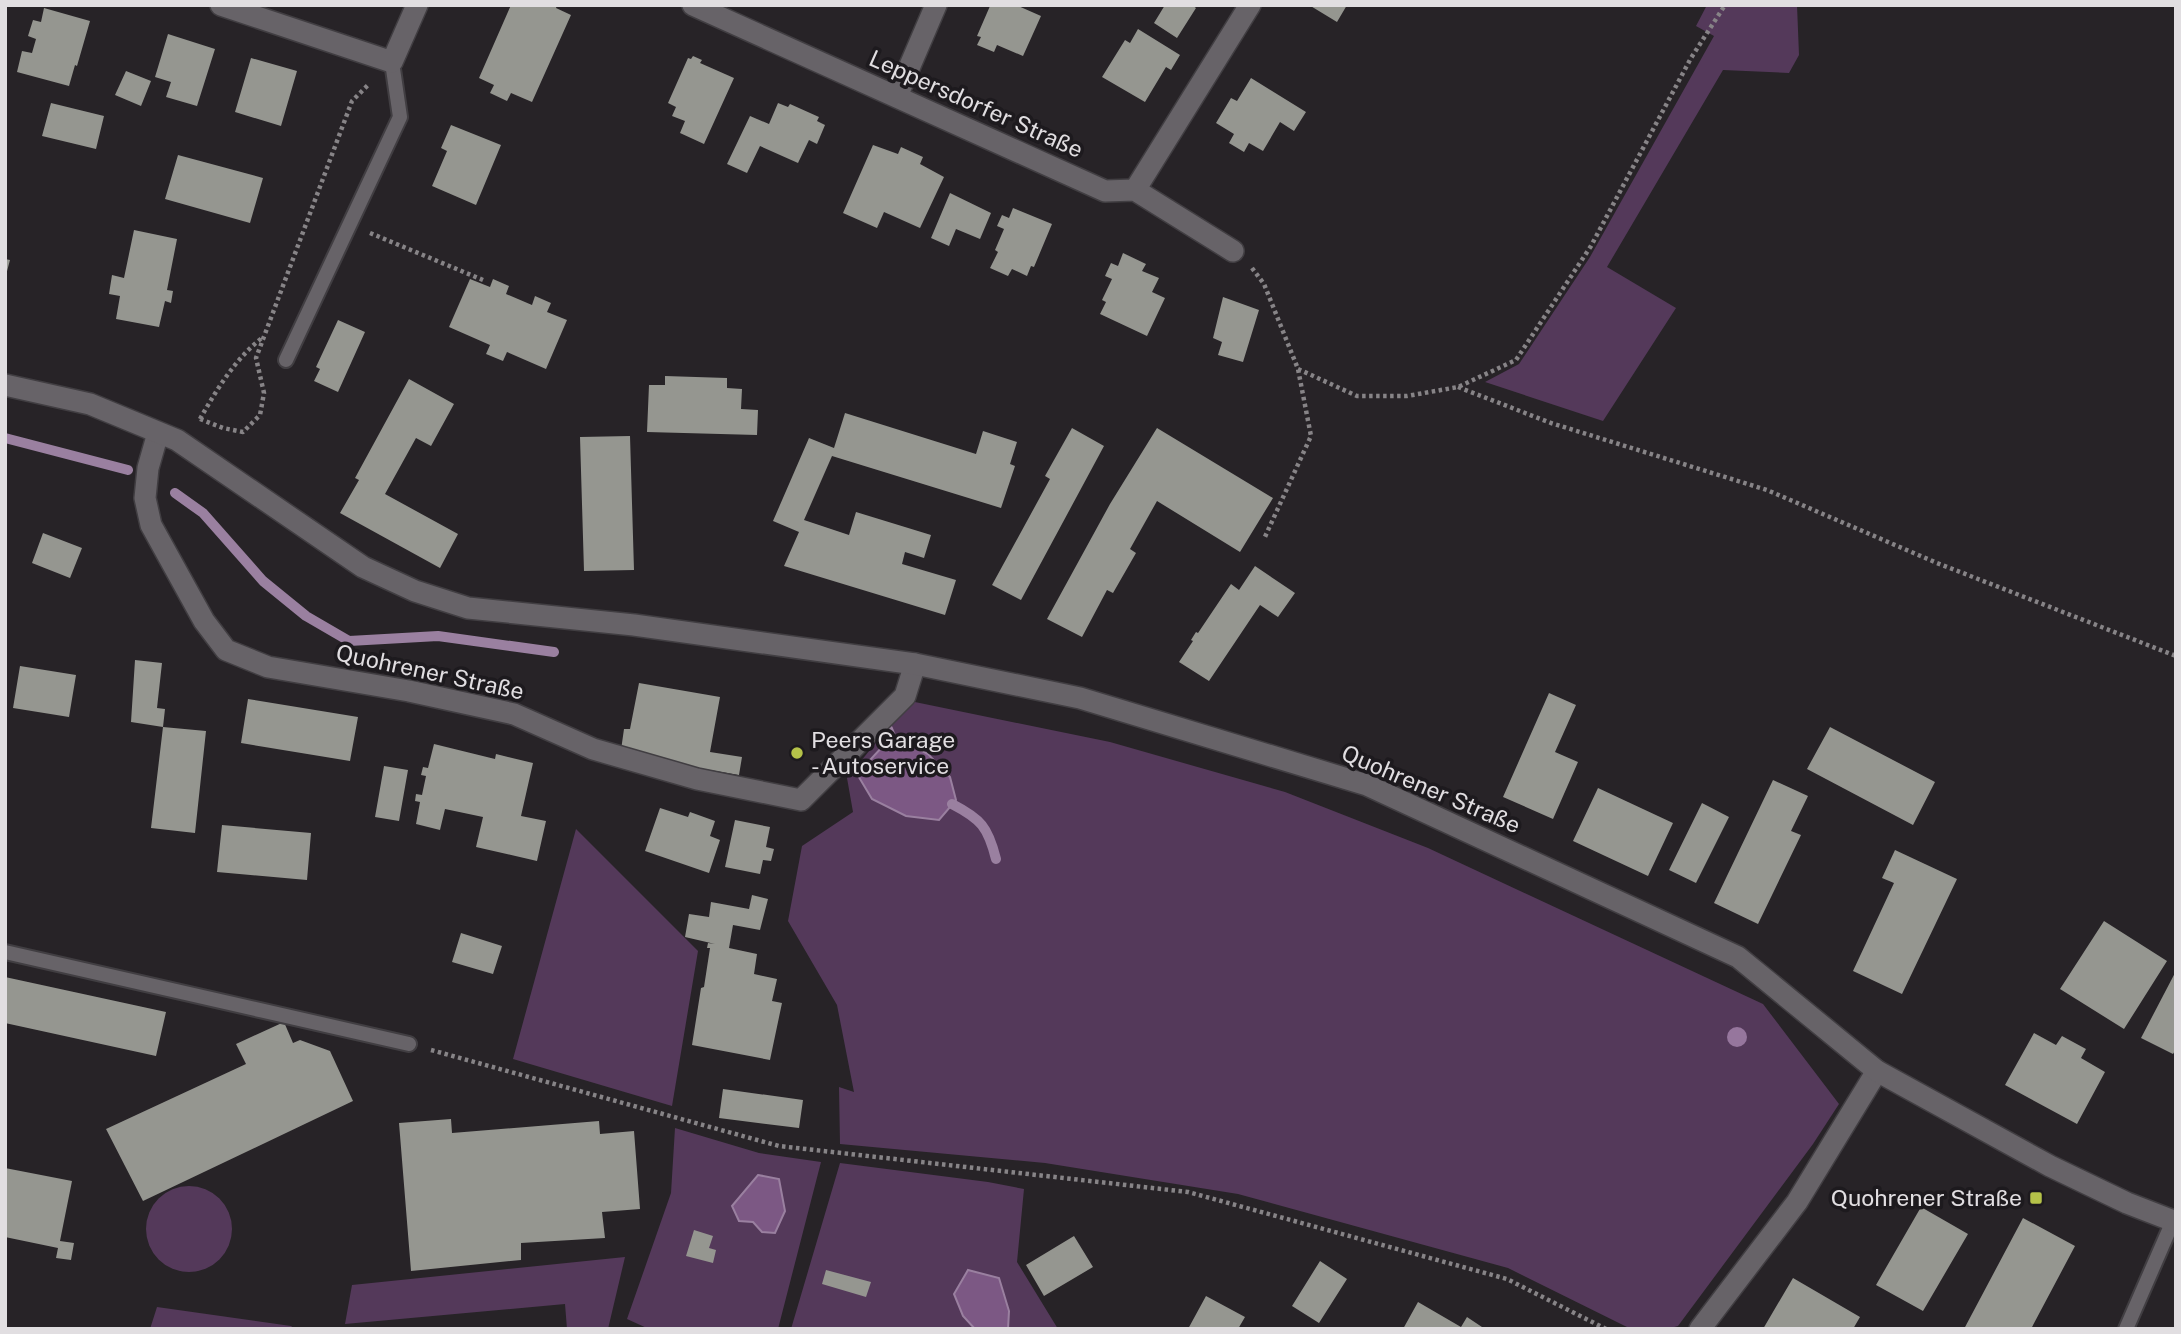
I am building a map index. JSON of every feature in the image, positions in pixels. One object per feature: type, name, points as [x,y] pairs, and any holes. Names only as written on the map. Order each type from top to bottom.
[{"type":"street","points":[[221,5],[392,62],[417,5]]},
{"type":"street","name":"Leppersdorfer Straße","points":[[693,5],[1105,191],[1135,190]]},
{"type":"street","points":[[897,96],[936,5]]},
{"type":"street","points":[[1233,251],[1135,190],[1250,5]]},
{"type":"street","name":"Quohrener Straße","points":[[5,386],[90,404],[167,436],[363,567],[415,590],[468,608],[634,625],[915,664],[1080,698],[1367,785],[1738,957],[1877,1072],[2050,1166],[2127,1203],[2175,1222]]},
{"type":"street","name":"Quohrener Straße","points":[[167,436],[148,468],[145,498],[151,525],[204,621],[226,650],[268,667],[410,691],[514,714],[593,749],[697,779],[801,800],[905,696],[915,664]]},
{"type":"street","points":[[1700,1329],[1797,1202],[1877,1072]]},
{"type":"lane","points":[[286,360],[400,117],[392,62]]},
{"type":"lane","points":[[5,952],[409,1044]]},
{"type":"lane","points":[[2126,1329],[2175,1222]]},
{"type":"path","points":[[1298,369],[1357,396],[1407,396],[1458,387],[1516,360],[1591,246],[1691,58],[1725,5]]},
{"type":"path","points":[[200,419],[243,432],[260,415],[264,393],[256,358],[264,336],[352,101],[392,62]]},
{"type":"path","points":[[366,231],[483,280]]},
{"type":"path","points":[[1264,285],[1298,369],[1311,436],[1264,539]]},
{"type":"path","points":[[167,436],[200,419],[220,385],[248,349],[264,336]]},
{"type":"path","points":[[1458,387],[1550,423],[1767,490],[1937,563],[2176,656]]},
{"type":"path","points":[[409,1044],[779,1146],[1188,1192],[1507,1279],[1606,1329]]},
{"type":"shaded area","points":[[1707,5],[1797,5],[1799,55],[1789,73],[1723,70],[1607,267],[1676,308],[1603,421],[1485,382],[1519,364],[1590,257],[1714,36],[1696,26]]},
{"type":"shaded area","points":[[910,701],[1110,742],[1285,792],[1428,848],[1763,1004],[1839,1104],[1813,1144],[1678,1326],[1667,1329],[1631,1329],[1508,1268],[1238,1194],[1045,1163],[840,1144],[839,1087],[854,1092],[837,1005],[788,921],[802,846],[853,812],[847,778]],"holes":[[[905,742],[928,754],[950,777],[956,800],[884,745]]]},
{"type":"shaded area","points":[[905,742],[928,754],[950,777],[956,800],[939,820],[906,816],[872,799],[857,774],[884,745]]},
{"type":"shaded area","points":[[576,829],[698,951],[672,1106],[513,1059]]},
{"type":"shaded area","points":[[675,1128],[759,1153],[821,1162],[778,1329],[649,1329],[627,1319],[671,1193]]},
{"type":"shaded area","points":[[840,1163],[1024,1189],[1017,1262],[1058,1329],[791,1329]]},
{"type":"shaded area","points":[[758,1175],[779,1179],[785,1211],[775,1233],[762,1232],[753,1222],[739,1221],[732,1206]]},
{"type":"shaded area","points":[[189,1186],[213,1193],[225,1205],[232,1229],[225,1253],[213,1265],[189,1272],[165,1265],[153,1253],[146,1229],[153,1205],[165,1193]]},
{"type":"shaded area","points":[[625,1257],[608,1329],[567,1329],[565,1304],[345,1324],[352,1285]]},
{"type":"shaded area","points":[[968,1270],[999,1278],[1009,1311],[1008,1329],[975,1329],[963,1316],[954,1294]]},
{"type":"shaded area","points":[[157,1307],[291,1326],[295,1329],[150,1329]]},
{"type":"building","points":[[511,5],[557,5],[556,8],[571,15],[532,102],[511,93],[507,101],[490,93],[494,85],[479,78]]},
{"type":"building","points":[[1016,5],[1041,16],[1023,56],[997,45],[994,52],[977,45],[981,37],[977,36],[990,6]]},
{"type":"building","points":[[1165,5],[1192,5],[1196,8],[1177,38],[1154,23]]},
{"type":"building","points":[[1309,5],[1347,5],[1337,22]]},
{"type":"building","points":[[44,8],[90,21],[69,86],[17,72],[22,51],[32,53],[36,39],[28,36],[33,20],[41,22]]},
{"type":"building","points":[[1138,29],[1180,55],[1171,70],[1166,67],[1145,102],[1102,77],[1125,40],[1130,43]]},
{"type":"building","points":[[168,34],[215,49],[197,106],[166,97],[171,82],[155,77]]},
{"type":"building","points":[[693,56],[702,60],[700,63],[734,78],[704,144],[680,133],[685,121],[672,116],[676,107],[668,103],[688,58]]},
{"type":"building","points":[[251,58],[297,71],[281,126],[235,112]]},
{"type":"building","points":[[126,71],[151,81],[141,106],[115,95]]},
{"type":"building","points":[[1251,78],[1306,112],[1294,131],[1280,122],[1263,151],[1249,143],[1244,152],[1229,143],[1234,134],[1216,123],[1231,98],[1237,101]]},
{"type":"building","points":[[51,103],[104,116],[96,149],[42,136]]},
{"type":"building","points":[[778,103],[788,107],[790,104],[819,117],[817,121],[825,125],[817,144],[809,140],[798,163],[760,146],[747,173],[727,164],[750,116],[769,124]]},
{"type":"building","points":[[451,125],[501,145],[476,205],[432,186],[447,151],[441,148]]},
{"type":"building","points":[[873,145],[898,154],[901,147],[923,157],[920,164],[944,177],[920,228],[884,212],[877,228],[843,213]]},
{"type":"building","points":[[178,155],[263,178],[250,223],[165,199]]},
{"type":"building","points":[[950,193],[991,213],[980,239],[956,229],[949,246],[931,238]]},
{"type":"building","points":[[1013,208],[1052,224],[1034,267],[1031,266],[1027,276],[1012,269],[1008,276],[990,268],[998,252],[995,250],[1004,229],[997,226],[1002,215],[1009,218]]},
{"type":"building","points":[[134,230],[177,239],[167,290],[173,291],[171,303],[165,301],[159,327],[116,319],[120,296],[109,294],[112,275],[124,278]]},
{"type":"building","points":[[1123,253],[1146,264],[1142,271],[1159,278],[1152,292],[1165,298],[1147,336],[1100,314],[1106,302],[1102,300],[1112,279],[1105,276],[1111,263],[1118,266]]},
{"type":"building","points":[[5,259],[10,260],[6,275],[5,275]]},
{"type":"building","points":[[470,279],[490,287],[493,279],[509,286],[506,294],[532,305],[535,296],[551,303],[547,312],[567,320],[546,369],[507,352],[503,361],[486,354],[490,345],[449,327]]},
{"type":"building","points":[[1223,297],[1259,310],[1243,362],[1218,355],[1222,342],[1213,338]]},
{"type":"building","points":[[338,320],[365,332],[338,392],[314,381],[320,369],[316,367]]},
{"type":"building","points":[[665,376],[727,378],[727,388],[742,389],[741,409],[758,410],[757,435],[647,432],[649,385],[665,385]]},
{"type":"building","points":[[409,379],[454,404],[431,446],[416,438],[385,494],[458,534],[440,568],[340,513],[359,480],[355,478]]},
{"type":"building","points":[[845,413],[976,454],[983,431],[1017,442],[1010,464],[1015,466],[1001,508],[832,456],[804,520],[849,535],[856,512],[931,535],[924,558],[905,552],[902,564],[956,580],[945,615],[784,566],[799,532],[773,521],[809,438],[834,448]]},
{"type":"building","points":[[1072,428],[1104,446],[1021,600],[992,585],[1050,479],[1045,476]]},
{"type":"building","points":[[1157,428],[1273,498],[1240,552],[1157,501],[1130,549],[1136,553],[1113,593],[1107,590],[1082,637],[1047,619],[1110,504]]},
{"type":"building","points":[[630,436],[634,570],[584,571],[580,437]]},
{"type":"building","points":[[43,533],[82,548],[70,578],[32,563]]},
{"type":"building","points":[[1255,566],[1295,593],[1278,617],[1260,605],[1209,681],[1179,662],[1196,632],[1198,633],[1231,584],[1239,590]]},
{"type":"building","points":[[135,660],[162,663],[157,708],[165,709],[163,727],[131,722]]},
{"type":"building","points":[[20,666],[76,675],[69,717],[13,708]]},
{"type":"building","points":[[639,683],[720,697],[710,752],[742,757],[739,775],[658,761],[621,750],[624,729],[630,729]]},
{"type":"building","points":[[1549,693],[1576,705],[1555,752],[1578,762],[1553,819],[1503,797]]},
{"type":"building","points":[[248,699],[358,717],[350,761],[241,743]]},
{"type":"building","points":[[163,727],[206,731],[195,833],[151,828]]},
{"type":"building","points":[[1830,727],[1935,782],[1913,825],[1807,769]]},
{"type":"building","points":[[434,744],[495,759],[496,754],[533,763],[521,816],[546,821],[537,861],[476,847],[483,817],[445,809],[440,830],[416,824],[420,802],[415,801],[416,794],[422,795],[426,776],[421,775],[423,767],[428,768]]},
{"type":"building","points":[[384,766],[408,770],[399,821],[375,817]]},
{"type":"building","points":[[1773,780],[1808,796],[1791,831],[1801,835],[1758,924],[1714,903]]},
{"type":"building","points":[[1598,788],[1673,823],[1648,876],[1573,841]]},
{"type":"building","points":[[1702,803],[1729,817],[1696,883],[1669,870]]},
{"type":"building","points":[[660,808],[688,817],[690,812],[715,821],[710,836],[720,840],[709,873],[645,851]]},
{"type":"building","points":[[735,820],[770,827],[766,847],[774,849],[771,861],[763,860],[760,874],[725,867]]},
{"type":"building","points":[[222,825],[311,833],[307,880],[217,872]]},
{"type":"building","points":[[1895,850],[1957,879],[1902,994],[1853,971],[1894,883],[1882,878]]},
{"type":"building","points":[[752,895],[768,899],[760,930],[733,925],[729,948],[757,954],[754,974],[777,979],[772,1001],[782,1003],[770,1060],[692,1045],[701,988],[704,987],[710,948],[707,948],[708,943],[715,944],[685,937],[689,914],[709,917],[711,902],[749,909]]},
{"type":"building","points":[[2104,921],[2167,961],[2124,1029],[2060,989]]},
{"type":"building","points":[[461,933],[502,946],[493,974],[452,962]]},
{"type":"building","points":[[2176,971],[2176,1049],[2173,1054],[2141,1038]]},
{"type":"building","points":[[5,977],[166,1012],[156,1056],[5,1023]]},
{"type":"building","points":[[284,1022],[293,1043],[300,1040],[330,1051],[353,1101],[143,1201],[106,1129],[246,1064],[236,1044]]},
{"type":"building","points":[[2034,1033],[2056,1045],[2062,1036],[2086,1049],[2081,1058],[2105,1072],[2077,1124],[2005,1085]]},
{"type":"building","points":[[723,1089],[803,1100],[799,1128],[719,1118]]},
{"type":"building","points":[[451,1119],[452,1133],[599,1121],[600,1134],[634,1131],[640,1209],[602,1212],[605,1238],[521,1243],[521,1260],[411,1271],[399,1123]]},
{"type":"building","points":[[5,1168],[72,1181],[60,1241],[74,1243],[71,1260],[56,1258],[58,1248],[5,1237]]},
{"type":"building","points":[[1921,1207],[1968,1234],[1923,1311],[1876,1285]]},
{"type":"building","points":[[2023,1218],[2075,1246],[2031,1329],[1964,1329]]},
{"type":"building","points":[[694,1230],[713,1236],[709,1248],[716,1250],[713,1263],[686,1256]]},
{"type":"building","points":[[1074,1236],[1093,1267],[1044,1296],[1026,1265]]},
{"type":"building","points":[[1320,1261],[1347,1279],[1319,1323],[1292,1306]]},
{"type":"building","points":[[826,1270],[871,1282],[866,1297],[822,1284]]},
{"type":"building","points":[[1793,1278],[1860,1317],[1853,1329],[1763,1329]]},
{"type":"building","points":[[1206,1296],[1245,1317],[1238,1329],[1188,1329]]},
{"type":"building","points":[[1418,1302],[1461,1327],[1467,1317],[1485,1329],[1403,1329]]},
{"type":"waterway","points":[[5,438],[128,470]]},
{"type":"waterway","points":[[175,493],[203,513],[263,581],[306,616],[349,641],[438,636],[554,652]]},
{"type":"waterway","points":[[888,729],[894,744]]},
{"type":"waterway","points":[[952,804],[970,814],[982,825],[996,859]]},
{"type":"place","name":"Peers Garage - Autoservice","points":[[797,753]]},
{"type":"place","name":"Quohrener Straße","points":[[2036,1198]]}]
